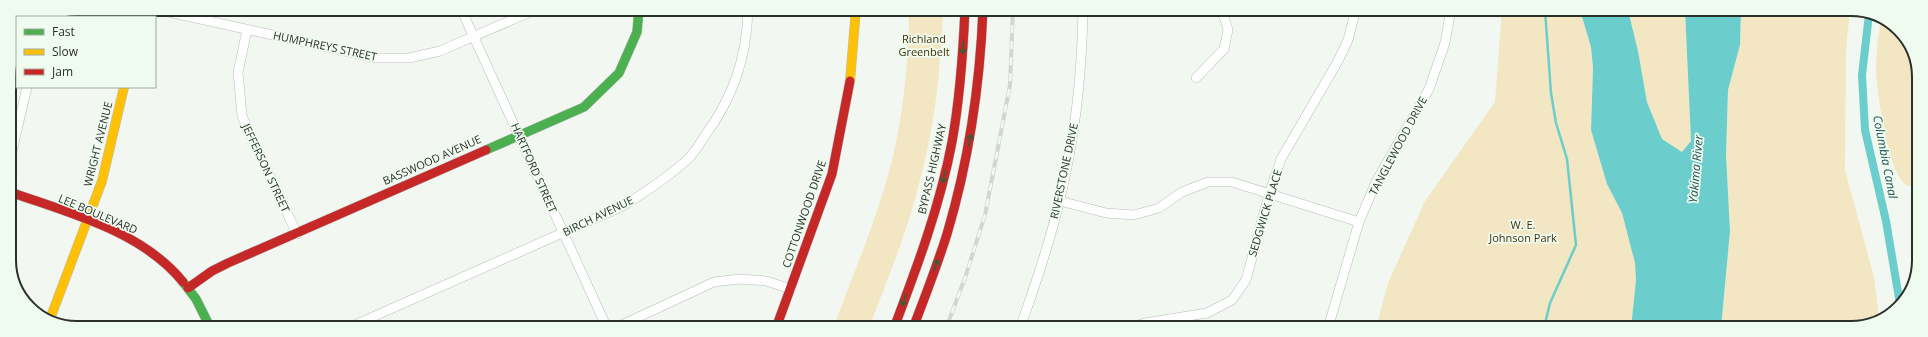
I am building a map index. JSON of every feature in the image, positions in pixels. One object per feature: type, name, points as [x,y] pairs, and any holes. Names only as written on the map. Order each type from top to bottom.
[{"type":"main road","name":"BASSWOOD AVENUE","points":[[188,288],[224,266],[519,134],[584,107],[619,73],[637,32],[638,16]]},
{"type":"main road","name":"COTTONWOOD DRIVE","points":[[779,321],[832,174],[850,84],[855,16]]},
{"type":"main road","name":"BYPASS HIGHWAY","points":[[897,321],[925,245],[952,144],[963,63],[965,16]]},
{"type":"main road","points":[[916,321],[947,234],[961,183],[978,93],[983,16]]},
{"type":"main road","name":"WRIGHT AVENUE","points":[[52,315],[106,166],[124,88]]},
{"type":"main road","name":"LEE BOULEVARD","points":[[16,194],[87,221],[127,238],[144,248],[165,264],[188,288],[194,295],[207,321]]},
{"type":"street","name":"HUMPHREYS STREET","points":[[186,16],[377,58],[417,56],[440,51],[521,16]]},
{"type":"street","name":"HARTFORD STREET","points":[[464,16],[604,321]]},
{"type":"street","name":"BIRCH AVENUE","points":[[366,321],[621,207],[655,187],[691,156],[713,126],[733,91],[742,57],[748,26],[748,16]]},
{"type":"street","name":"RIVERSTONE DRIVE","points":[[1022,321],[1044,260],[1060,201],[1076,114],[1083,16]]},
{"type":"street","points":[[1196,78],[1224,49],[1228,30],[1224,16]]},
{"type":"street","name":"SEDGWICK PLACE","points":[[1156,321],[1206,313],[1232,300],[1246,280],[1269,194],[1281,159],[1342,54],[1348,40],[1354,16]]},
{"type":"street","name":"TANGLEWOOD DRIVE","points":[[1330,321],[1359,222],[1376,182],[1429,89],[1445,43],[1450,16]]},
{"type":"street","name":"JEFFERSON STREET","points":[[247,30],[238,72],[242,116],[297,234]]},
{"type":"street","points":[[16,134],[27,88]]},
{"type":"street","points":[[1060,201],[1106,213],[1134,215],[1159,208],[1182,192],[1208,182],[1232,182],[1359,222]]},
{"type":"street","points":[[631,321],[714,282],[740,279],[766,281],[790,289]]},
{"type":"green space","name":"Richland Greenbelt","points":[[909,16],[943,16],[941,53],[936,97],[925,163],[903,238],[872,321],[836,321],[882,197],[894,152],[901,117],[908,45]]},
{"type":"green space","name":"W. E. Johnson Park","points":[[1501,16],[1582,16],[1591,47],[1593,68],[1591,130],[1607,184],[1622,213],[1635,263],[1636,280],[1632,321],[1378,321],[1388,283],[1425,201],[1495,102]]},
{"type":"green space","points":[[1629,16],[1685,16],[1691,141],[1682,152],[1662,139],[1647,102],[1638,51]]},
{"type":"green space","points":[[1741,16],[1849,16],[1846,50],[1845,170],[1874,277],[1879,314],[1863,320],[1851,321],[1722,321],[1730,231],[1726,155],[1728,90],[1740,45]]},
{"type":"green space","points":[[1880,23],[1891,31],[1904,46],[1911,65],[1912,186],[1904,183],[1898,175],[1888,147],[1884,130],[1876,71],[1877,45]]},
{"type":"water","name":"Yakima River","points":[[1582,16],[1629,16],[1638,51],[1647,102],[1662,139],[1682,152],[1691,141],[1685,16],[1741,16],[1740,45],[1728,90],[1726,155],[1730,231],[1722,321],[1632,321],[1636,280],[1635,263],[1622,213],[1607,184],[1591,130],[1593,68],[1591,47]]},
{"type":"waterway","points":[[1545,16],[1551,93],[1556,123],[1567,159],[1576,245],[1550,303],[1546,321]]},
{"type":"waterway","name":"Columbia Canal","points":[[1868,19],[1862,75],[1865,130],[1886,221],[1899,297]]},
{"type":"railway","points":[[949,321],[965,278],[985,215],[1010,85],[1013,16]]},
{"type":"traffic: fast","points":[[486,150],[584,107],[619,73],[637,32],[638,16]]},
{"type":"traffic: fast","points":[[183,282],[196,299],[207,321]]},
{"type":"traffic: slow","points":[[850,81],[855,16]]},
{"type":"traffic: slow","points":[[52,315],[102,181],[124,88]]},
{"type":"traffic: jam","points":[[897,321],[927,236],[947,166],[955,125],[959,92],[965,16]]},
{"type":"traffic: jam","points":[[916,321],[943,246],[955,206],[972,122],[979,66],[982,16]]},
{"type":"traffic: jam","points":[[779,321],[832,174],[850,81]]},
{"type":"traffic: jam","points":[[188,288],[212,271],[228,263],[486,150]]},
{"type":"traffic: jam","points":[[16,194],[80,216],[126,237],[147,249],[166,264],[183,282]]}]
